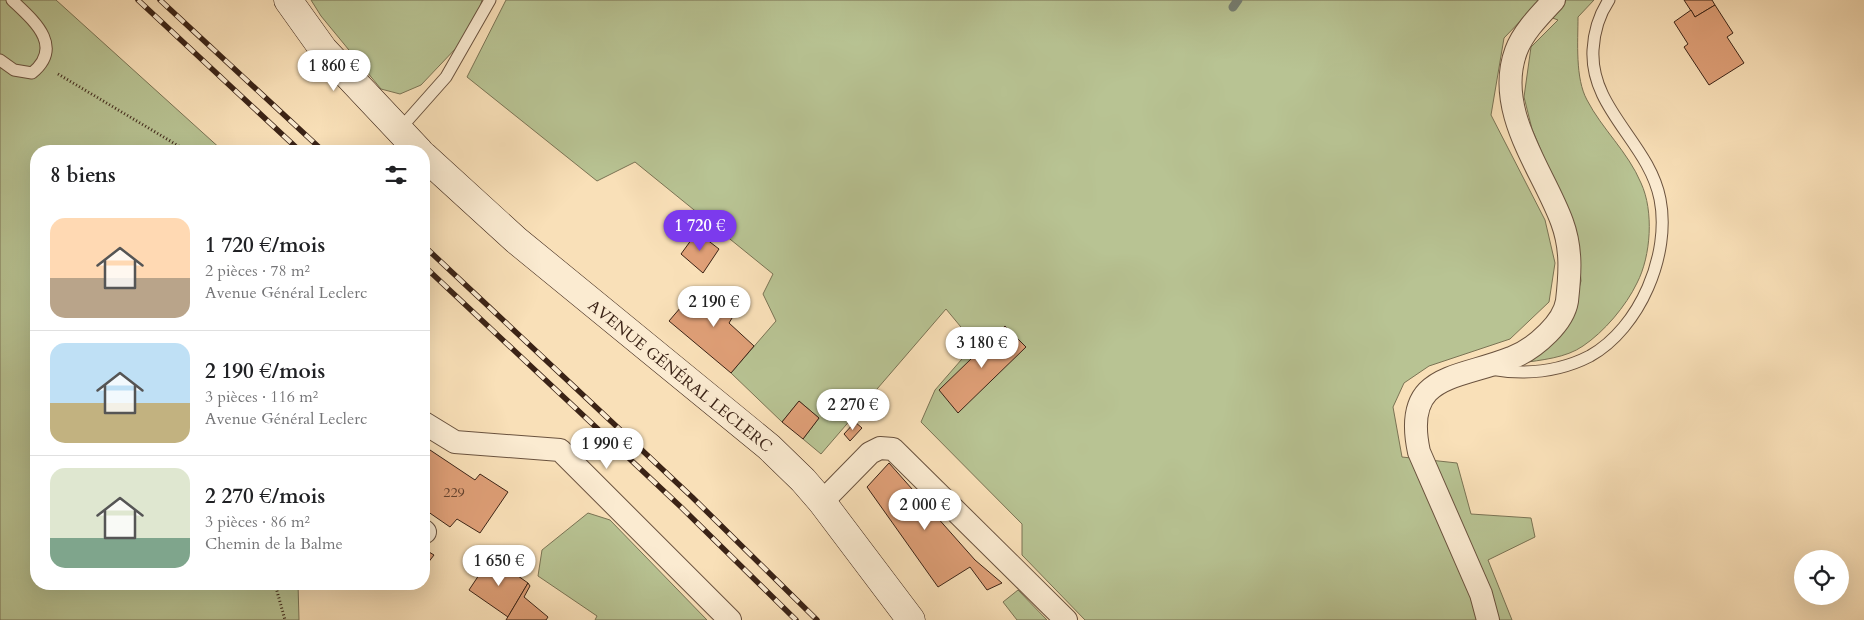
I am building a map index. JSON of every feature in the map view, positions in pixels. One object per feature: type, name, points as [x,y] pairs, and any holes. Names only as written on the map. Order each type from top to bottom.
[{"type":"main road","points":[[288,0],[323,49],[413,145]]},
{"type":"main road","name":"AVENUE GÉNÉRAL LECLERC","points":[[430,161],[516,240],[769,448],[803,480],[822,502],[911,620]]},
{"type":"street","points":[[1488,620],[1481,594],[1419,452],[1415,433],[1420,401],[1439,381],[1513,358],[1538,342],[1555,326],[1566,309],[1571,267],[1563,224],[1525,144],[1515,114],[1510,79],[1516,51],[1529,29],[1554,0]]},
{"type":"street","points":[[430,427],[455,442],[560,450],[730,620]]},
{"type":"street","points":[[822,502],[870,453],[880,448],[893,450],[1066,620]]},
{"type":"lane","points":[[0,60],[14,70],[32,73],[43,65],[46,51],[45,38],[36,23],[12,0]]},
{"type":"lane","points":[[399,130],[446,77],[490,0]]},
{"type":"lane","points":[[1484,367],[1507,372],[1544,371],[1590,356],[1611,340],[1635,312],[1649,287],[1656,268],[1662,227],[1660,198],[1652,175],[1605,102],[1595,80],[1593,59],[1594,32],[1609,0]]},
{"type":"path","points":[[43,65],[177,145]]},
{"type":"path","points":[[277,590],[285,620]]},
{"type":"green space","points":[[0,0],[56,0],[216,145],[30,145],[30,590],[298,590],[299,620],[0,620]]},
{"type":"green space","points":[[311,0],[482,0],[479,10],[458,46],[421,85],[400,94],[381,89],[321,16]]},
{"type":"green space","points":[[506,0],[1594,0],[1578,17],[1579,71],[1587,100],[1636,172],[1645,194],[1649,220],[1648,247],[1642,272],[1637,283],[1627,301],[1614,318],[1583,346],[1561,356],[1521,363],[1573,309],[1581,281],[1577,236],[1532,129],[1524,97],[1531,47],[1558,20],[1531,10],[1504,38],[1491,115],[1545,220],[1555,263],[1549,302],[1510,339],[1429,366],[1404,383],[1393,407],[1402,457],[1457,463],[1471,514],[1531,518],[1535,537],[1488,560],[1512,620],[1085,620],[1022,555],[1022,524],[921,422],[935,390],[975,344],[946,309],[821,454],[803,439],[819,418],[799,401],[782,422],[731,373],[776,321],[763,294],[773,274],[635,162],[597,181],[467,77]]},
{"type":"green space","points":[[588,513],[610,520],[707,620],[595,620],[597,616],[538,576],[542,550]]},
{"type":"green space","points":[[1018,590],[1047,620],[1017,620],[1003,602]]},
{"type":"building","points":[[1684,0],[1712,0],[1715,5],[1695,17]]},
{"type":"building","points":[[1715,5],[1733,33],[1727,37],[1744,63],[1709,85],[1684,47],[1688,44],[1674,22],[1691,10],[1695,17]]},
{"type":"building","points":[[697,232],[719,249],[703,273],[681,254]]},
{"type":"building","points":[[717,289],[740,305],[729,323],[754,346],[731,373],[669,321],[693,293],[705,303]]},
{"type":"building","points":[[1005,326],[1026,347],[958,413],[939,390]]},
{"type":"building","points":[[799,401],[819,418],[803,439],[782,422]]},
{"type":"building","points":[[855,422],[862,428],[850,441],[844,434]]},
{"type":"building","points":[[430,450],[475,480],[480,474],[508,492],[480,533],[457,519],[450,527],[430,513]]},
{"type":"building","points":[[889,463],[975,560],[1002,583],[987,590],[970,567],[938,587],[867,487]]},
{"type":"building","points":[[491,557],[528,583],[508,617],[469,590]]},
{"type":"building","points":[[528,583],[530,586],[524,597],[548,617],[546,620],[506,620]]},
{"type":"waterway","points":[[1233,7],[1238,0]]},
{"type":"railway","points":[[138,0],[294,145]]},
{"type":"railway","points":[[160,0],[317,145]]},
{"type":"railway","points":[[430,252],[692,497],[817,620]]},
{"type":"railway","points":[[430,272],[682,508],[796,620]]}]
